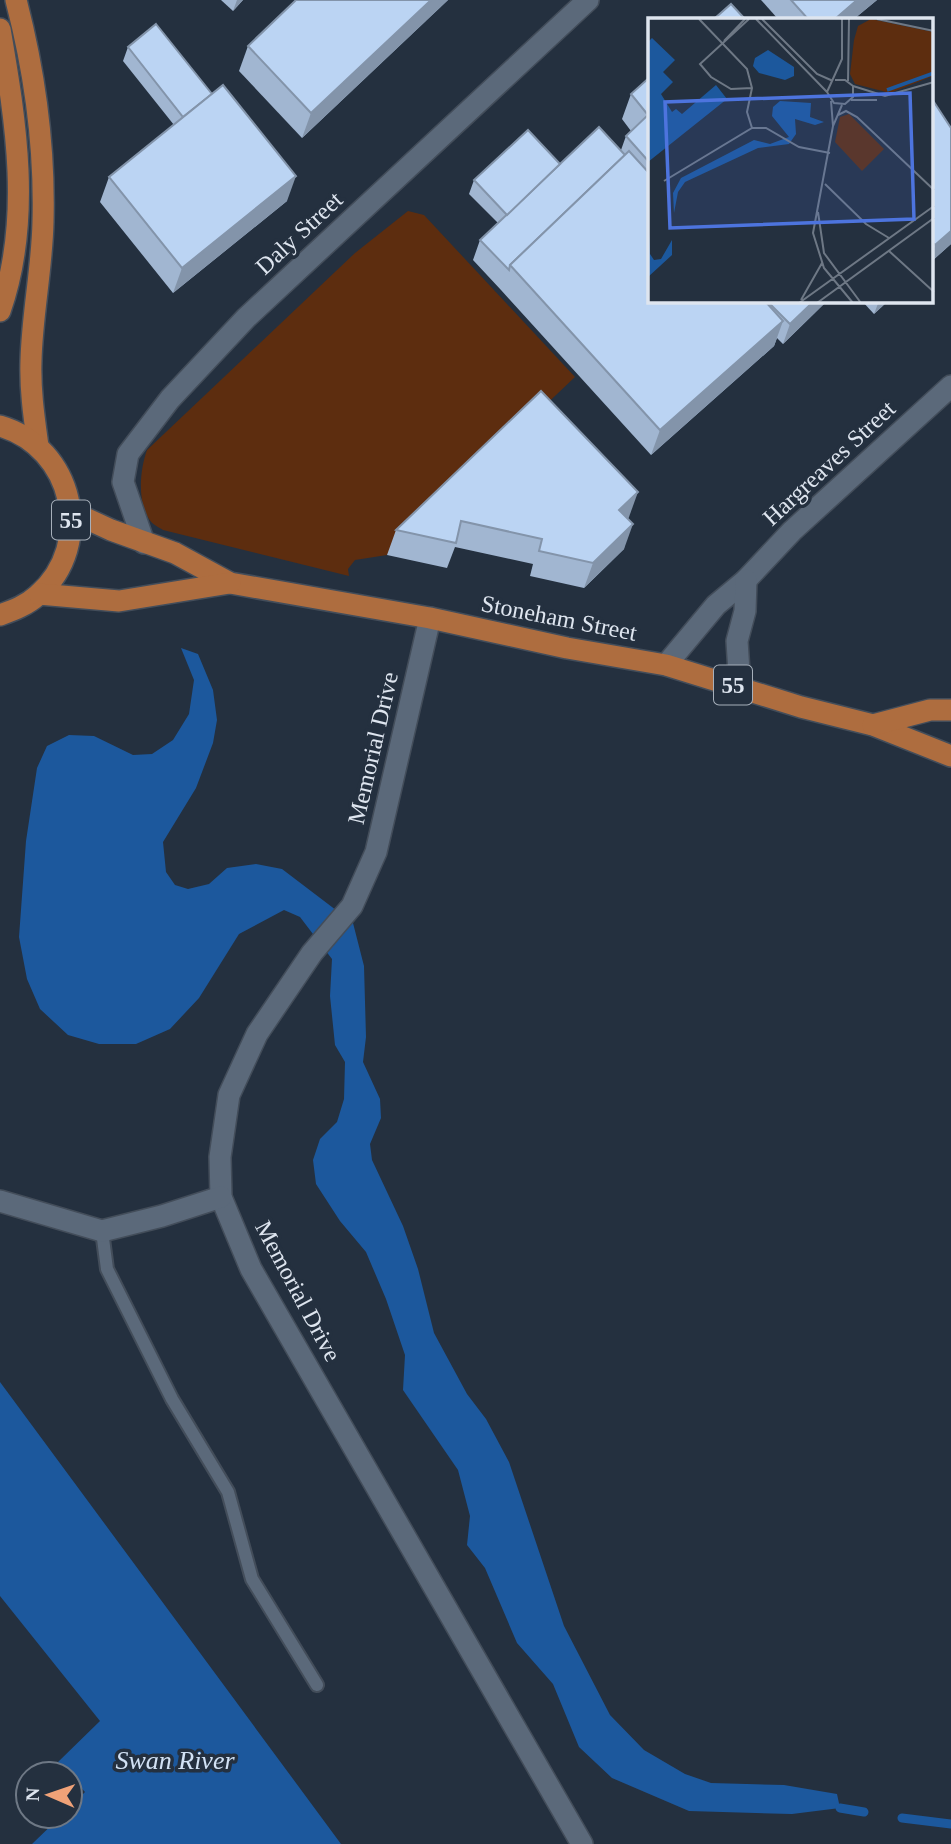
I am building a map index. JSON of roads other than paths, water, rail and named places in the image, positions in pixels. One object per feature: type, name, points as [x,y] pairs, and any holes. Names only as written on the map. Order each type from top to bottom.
[{"type":"main road","points":[[16,0],[34,81],[40,126],[43,222],[31,358],[31,397],[38,446]]},
{"type":"main road","points":[[0,29],[17,138],[19,187],[17,235],[11,279],[0,311]]},
{"type":"main road","name":"55","points":[[0,426],[15,430],[38,446],[55,465],[67,488],[72,512],[69,542],[58,571],[38,594],[19,608],[0,615]]},
{"type":"main road","name":"Stoneham Street","points":[[72,512],[144,543],[175,553],[230,583],[430,618],[567,648],[666,665],[873,725],[951,756]]},
{"type":"main road","name":"Stoneham Street","points":[[38,594],[118,601],[230,583]]},
{"type":"main road","name":"Stoneham Street","points":[[873,725],[930,710],[951,710]]},
{"type":"street","name":"Daly Street","points":[[144,543],[123,482],[128,454],[170,400],[246,318],[587,0]]},
{"type":"street","name":"Hargreaves Street","points":[[666,665],[716,605],[746,580],[792,531],[951,386]]},
{"type":"street","points":[[740,687],[737,641],[745,611],[746,580]]},
{"type":"street","name":"Memorial Drive","points":[[430,618],[376,852],[352,906],[312,953],[257,1034],[229,1095],[220,1157],[221,1197],[251,1269],[582,1844]]},
{"type":"street","points":[[0,1201],[102,1231],[221,1197]]},
{"type":"lane","points":[[102,1231],[107,1269],[172,1399],[228,1492],[251,1579],[317,1685]]},
{"type":"water","points":[[181,648],[198,654],[213,690],[217,720],[213,743],[196,788],[163,842],[166,872],[175,885],[188,889],[209,884],[227,868],[256,864],[282,869],[353,923],[364,966],[366,1037],[363,1062],[380,1099],[381,1118],[370,1144],[372,1160],[403,1226],[418,1269],[434,1333],[467,1394],[486,1419],[509,1462],[564,1626],[610,1715],[644,1750],[685,1774],[711,1783],[784,1785],[837,1794],[840,1808],[792,1814],[689,1811],[612,1778],[579,1747],[553,1684],[517,1643],[485,1568],[467,1545],[470,1516],[458,1470],[403,1390],[405,1355],[366,1252],[340,1221],[316,1184],[313,1160],[320,1139],[337,1122],[344,1099],[345,1062],[335,1045],[330,996],[332,959],[300,917],[284,910],[239,934],[199,998],[170,1029],[136,1044],[99,1044],[68,1035],[40,1009],[27,979],[19,937],[26,841],[37,768],[47,746],[69,735],[94,736],[133,755],[152,754],[173,740],[189,714],[194,680]]},
{"type":"water","name":"Swan River","points":[[0,1382],[341,1844],[32,1844],[46,1830],[84,1830],[84,1760],[60,1760],[100,1721],[0,1596]]},
{"type":"waterway","points":[[840,1808],[864,1812]]},
{"type":"waterway","points":[[902,1818],[951,1824]]}]
